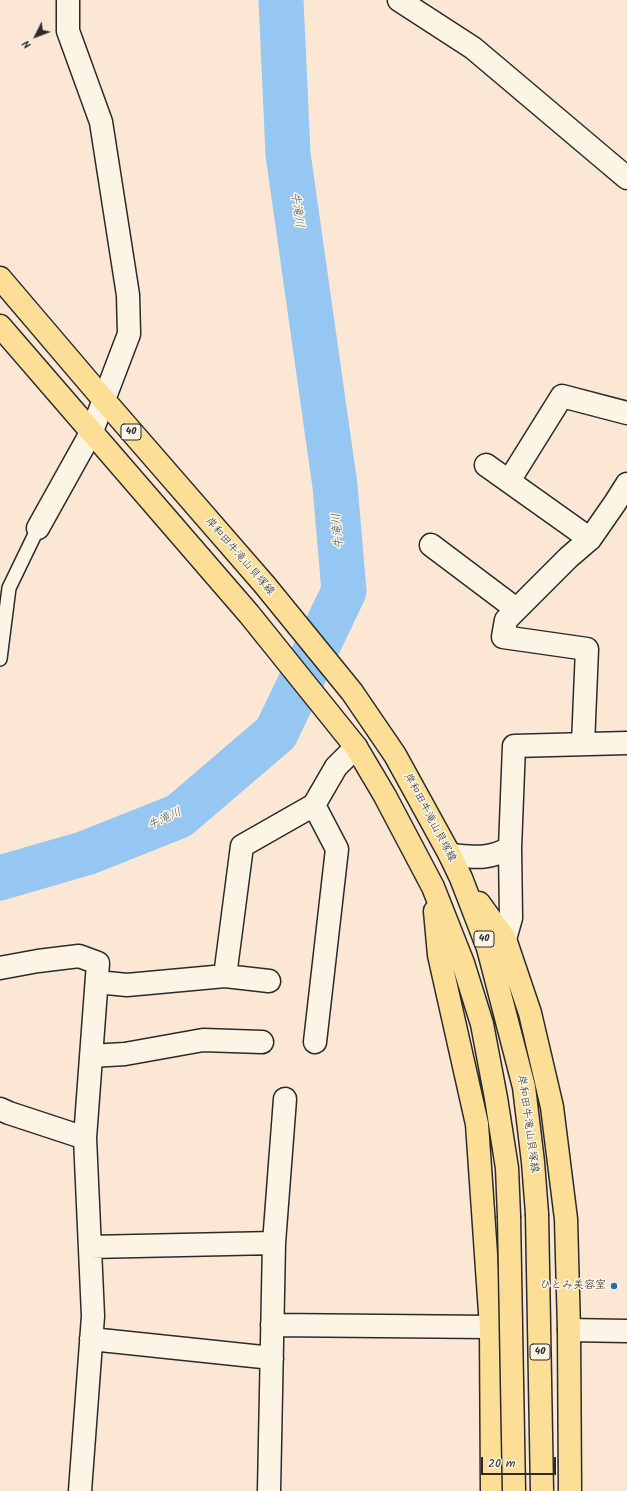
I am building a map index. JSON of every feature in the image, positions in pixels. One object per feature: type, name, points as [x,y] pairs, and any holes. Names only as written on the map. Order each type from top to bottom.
[{"type":"main road","name":"岸和田牛滝山貝塚線","points":[[0,278],[264,584],[352,692],[395,755],[461,878],[488,948],[524,1087],[533,1162],[537,1214],[542,1491]]},
{"type":"main road","name":"40","points":[[0,326],[249,614],[356,747],[385,796],[433,887],[463,963],[482,1024],[507,1168],[514,1491]]},
{"type":"main road","points":[[461,878],[505,939],[530,1013],[552,1107],[566,1219],[569,1330],[570,1491]]},
{"type":"main road","points":[[433,887],[439,955],[477,1124],[491,1327],[492,1491]]},
{"type":"street","points":[[38,528],[92,431],[128,334],[128,295],[101,122],[68,31],[68,0]]},
{"type":"street","points":[[399,0],[473,48],[627,178]]},
{"type":"street","points":[[508,481],[562,396],[627,413]]},
{"type":"street","points":[[486,465],[590,539]]},
{"type":"street","points":[[583,744],[587,649],[503,636],[506,620],[569,557],[590,539],[616,503],[627,484]]},
{"type":"street","points":[[431,545],[516,609]]},
{"type":"street","points":[[505,939],[511,918],[510,848],[514,746],[627,743]]},
{"type":"street","points":[[225,976],[242,846],[314,805],[336,767],[356,747]]},
{"type":"street","points":[[314,805],[337,849],[315,1042]]},
{"type":"street","points":[[450,855],[482,858],[497,855],[510,848]]},
{"type":"street","points":[[0,968],[38,961],[79,956],[98,963],[85,1138],[93,1316],[80,1491]]},
{"type":"street","points":[[97,982],[127,985],[225,976],[269,982]]},
{"type":"street","points":[[91,1056],[125,1054],[203,1040],[262,1042]]},
{"type":"street","points":[[269,1491],[274,1243],[285,1099]]},
{"type":"street","points":[[0,1109],[9,1114],[85,1138]]},
{"type":"street","points":[[90,1247],[274,1243]]},
{"type":"street","points":[[272,1325],[491,1327]]},
{"type":"street","points":[[569,1330],[627,1331]]},
{"type":"street","points":[[91,1339],[272,1358]]},
{"type":"lane","points":[[0,659],[9,588],[38,528]]},
{"type":"waterway","name":"牛滝川","points":[[0,878],[86,853],[179,816],[276,733],[344,591],[335,486],[288,154],[281,0]]},
{"type":"place","name":"ひとみ美容室","points":[[614,1286]]}]
